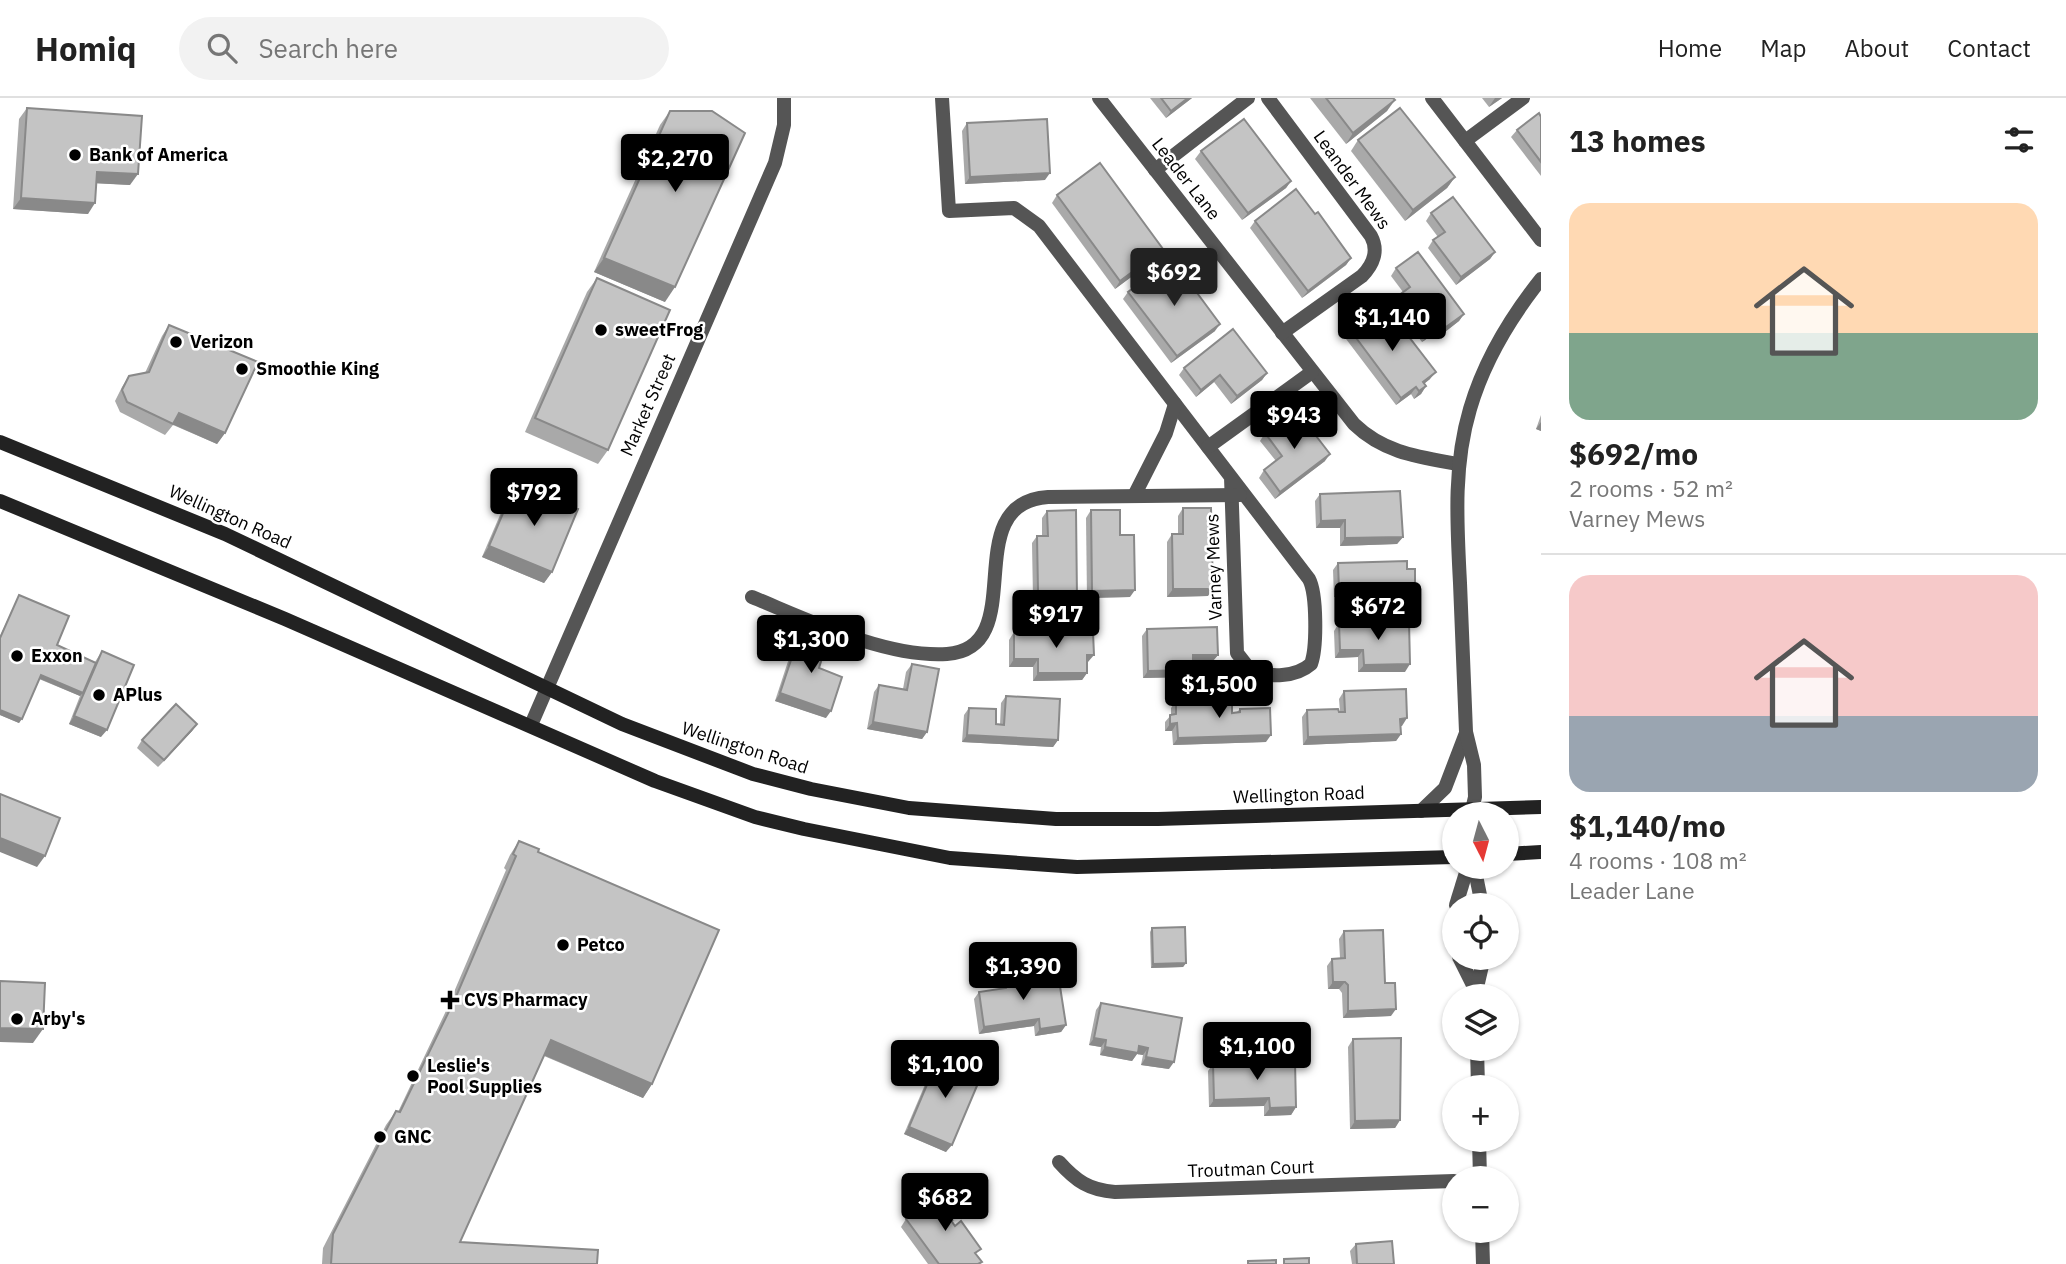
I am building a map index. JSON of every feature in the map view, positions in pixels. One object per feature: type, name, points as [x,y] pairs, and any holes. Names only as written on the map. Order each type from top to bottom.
[{"type":"main road","name":"Wellington Road","points":[[0,442],[225,534],[634,729],[753,774],[857,799],[909,808],[980,815],[1124,820],[1442,811]]},
{"type":"main road","points":[[0,501],[655,780],[755,817],[847,840],[950,858],[1077,867],[1442,857]]},
{"type":"main road","name":"Wellington Road","points":[[1519,808],[1541,807]]},
{"type":"main road","points":[[1519,853],[1541,852]]},
{"type":"street","name":"Market Street","points":[[531,725],[775,163],[784,125],[784,98]]},
{"type":"street","name":"Varney Mews","points":[[942,98],[949,211],[1001,206],[1014,208],[1033,221],[1231,477],[1238,495],[1312,583],[1315,650],[1311,664],[1298,672],[1259,673],[1244,665],[1237,653],[1238,495]]},
{"type":"street","name":"Leader Lane","points":[[1099,98],[1312,372],[1368,438],[1398,452],[1458,464]]},
{"type":"street","points":[[1155,170],[1248,98]]},
{"type":"street","name":"Leander Mews","points":[[1268,98],[1371,236],[1375,249],[1371,265],[1362,276],[1282,333]]},
{"type":"street","points":[[1432,98],[1541,240]]},
{"type":"street","points":[[1465,141],[1523,98]]},
{"type":"street","points":[[1474,802],[1474,765],[1466,732],[1457,517],[1458,464],[1470,409],[1489,360],[1506,328],[1541,279]]},
{"type":"street","points":[[1208,447],[1312,372]]},
{"type":"street","points":[[1134,496],[1167,433],[1175,404]]},
{"type":"street","name":"Varney Mews","points":[[752,597],[814,623],[889,646],[949,654],[974,643],[990,622],[994,606],[994,566],[999,541],[1010,515],[1021,504],[1037,498],[1238,495]]},
{"type":"street","points":[[1421,811],[1445,788],[1466,732]]},
{"type":"street","name":"Troutman Court","points":[[1059,1162],[1072,1178],[1090,1188],[1115,1192],[1442,1181]]},
{"type":"street","points":[[1482,1243],[1483,1264]]},
{"type":"building","points":[[1161,98],[1188,98],[1171,111]]},
{"type":"building","points":[[1326,98],[1393,98],[1395,100],[1353,133]]},
{"type":"building","name":"Bank of America","points":[[27,108],[142,116],[138,174],[97,172],[95,203],[21,198]]},
{"type":"building","points":[[1400,108],[1455,177],[1413,210],[1358,140]]},
{"type":"building","points":[[670,111],[712,111],[745,133],[675,287],[604,258]]},
{"type":"building","points":[[1539,113],[1541,117],[1541,162],[1517,130]]},
{"type":"building","points":[[1047,119],[1050,173],[970,177],[967,123]]},
{"type":"building","points":[[1244,119],[1291,181],[1248,213],[1201,151]]},
{"type":"building","points":[[1100,163],[1163,249],[1120,281],[1057,195]]},
{"type":"building","points":[[1296,189],[1315,214],[1318,212],[1351,258],[1308,291],[1255,221]]},
{"type":"building","points":[[1453,197],[1495,252],[1461,277],[1433,240],[1445,232],[1431,213]]},
{"type":"building","points":[[1418,252],[1464,314],[1446,327],[1443,323],[1428,335],[1398,296],[1410,287],[1396,268]]},
{"type":"building","points":[[1172,259],[1220,324],[1177,356],[1128,292]]},
{"type":"building","points":[[597,278],[670,310],[608,450],[535,418]]},
{"type":"building","points":[[1367,306],[1390,337],[1402,328],[1436,372],[1423,382],[1426,386],[1419,391],[1416,387],[1401,398],[1345,323]]},
{"type":"building","points":[[169,325],[258,362],[225,433],[179,413],[173,424],[127,402],[122,390],[129,376],[149,372]]},
{"type":"building","points":[[1233,329],[1267,373],[1237,396],[1220,375],[1201,390],[1184,368]]},
{"type":"building","points":[[1296,410],[1330,454],[1280,492],[1264,470],[1282,456],[1265,433]]},
{"type":"building","points":[[516,483],[578,509],[552,572],[489,546]]},
{"type":"building","points":[[1400,491],[1403,537],[1345,538],[1345,520],[1321,521],[1320,494]]},
{"type":"building","points":[[1183,508],[1211,508],[1213,589],[1173,589],[1172,534],[1183,534]]},
{"type":"building","points":[[1076,510],[1077,598],[1041,598],[1041,591],[1038,591],[1037,536],[1048,536],[1047,511]]},
{"type":"building","points":[[1091,510],[1120,510],[1120,535],[1134,535],[1135,590],[1092,591]]},
{"type":"building","points":[[1407,561],[1407,569],[1415,569],[1415,595],[1408,595],[1408,604],[1362,605],[1362,589],[1339,590],[1338,563]]},
{"type":"building","points":[[19,595],[69,616],[57,645],[96,663],[83,693],[41,675],[22,719],[0,710],[0,638]]},
{"type":"building","points":[[1409,622],[1410,664],[1364,665],[1363,650],[1340,650],[1339,623]]},
{"type":"building","points":[[1217,627],[1218,655],[1193,655],[1193,670],[1148,671],[1147,629]]},
{"type":"building","points":[[1014,632],[1093,632],[1094,655],[1087,655],[1087,673],[1038,673],[1038,659],[1014,659]]},
{"type":"building","points":[[800,633],[827,642],[819,668],[842,677],[831,711],[780,693]]},
{"type":"building","points":[[102,651],[134,665],[107,730],[74,716]]},
{"type":"building","points":[[912,664],[939,669],[927,732],[873,722],[879,685],[907,690]]},
{"type":"building","points":[[1406,689],[1407,718],[1400,719],[1401,734],[1308,737],[1307,710],[1338,709],[1339,712],[1345,712],[1344,691]]},
{"type":"building","points":[[1006,696],[1060,699],[1058,740],[967,735],[969,708],[996,709],[996,724],[1004,725]]},
{"type":"building","points":[[1232,699],[1232,713],[1240,712],[1240,709],[1270,708],[1271,735],[1178,738],[1177,723],[1170,724],[1170,715],[1176,714],[1176,701]]},
{"type":"building","points":[[176,704],[197,724],[164,760],[142,740]]},
{"type":"building","points":[[0,794],[60,818],[45,856],[0,838]]},
{"type":"building","points":[[519,841],[539,849],[538,852],[719,930],[652,1084],[551,1040],[460,1242],[598,1250],[597,1264],[331,1264],[333,1234],[396,1111],[400,1112],[455,999],[516,856],[513,854]]},
{"type":"building","points":[[1185,927],[1186,963],[1153,964],[1152,928]]},
{"type":"building","points":[[1383,930],[1385,983],[1395,983],[1396,1009],[1348,1011],[1348,985],[1345,982],[1333,982],[1332,959],[1345,958],[1344,931]]},
{"type":"building","points":[[1029,968],[1031,984],[1059,980],[1066,1025],[1040,1029],[1039,1019],[984,1027],[979,992],[1006,988],[1004,972]]},
{"type":"building","points":[[0,981],[45,983],[43,1029],[0,1028]]},
{"type":"building","points":[[1101,1003],[1182,1018],[1174,1062],[1146,1057],[1148,1048],[1139,1046],[1138,1053],[1105,1047],[1106,1040],[1094,1038]]},
{"type":"building","points":[[1401,1038],[1400,1120],[1355,1121],[1353,1039]]},
{"type":"building","points":[[940,1054],[972,1067],[968,1077],[979,1081],[952,1145],[909,1127]]},
{"type":"building","points":[[1295,1061],[1296,1107],[1270,1108],[1269,1098],[1214,1100],[1213,1064]]},
{"type":"building","points":[[944,1192],[959,1213],[950,1219],[955,1226],[961,1221],[981,1249],[975,1253],[982,1262],[939,1264],[906,1219]]},
{"type":"building","points":[[1392,1241],[1394,1264],[1357,1264],[1356,1244]]},
{"type":"building","points":[[1309,1258],[1309,1264],[1284,1264],[1284,1259]]},
{"type":"building","points":[[1276,1260],[1276,1264],[1248,1264],[1248,1261]]},
{"type":"place","name":"Bank of America","points":[[75,155]]},
{"type":"place","name":"sweetFrog","points":[[601,330]]},
{"type":"place","name":"Verizon","points":[[176,342]]},
{"type":"place","name":"Smoothie King","points":[[242,369]]},
{"type":"place","name":"Exxon","points":[[17,656]]},
{"type":"place","name":"APlus","points":[[99,695]]},
{"type":"place","name":"Petco","points":[[563,945]]},
{"type":"place","name":"CVS Pharmacy","points":[[450,1000]]},
{"type":"place","name":"Arby's","points":[[17,1019]]},
{"type":"place","name":"Leslie's Pool Supplies","points":[[413,1076]]},
{"type":"place","name":"GNC","points":[[380,1137]]}]
